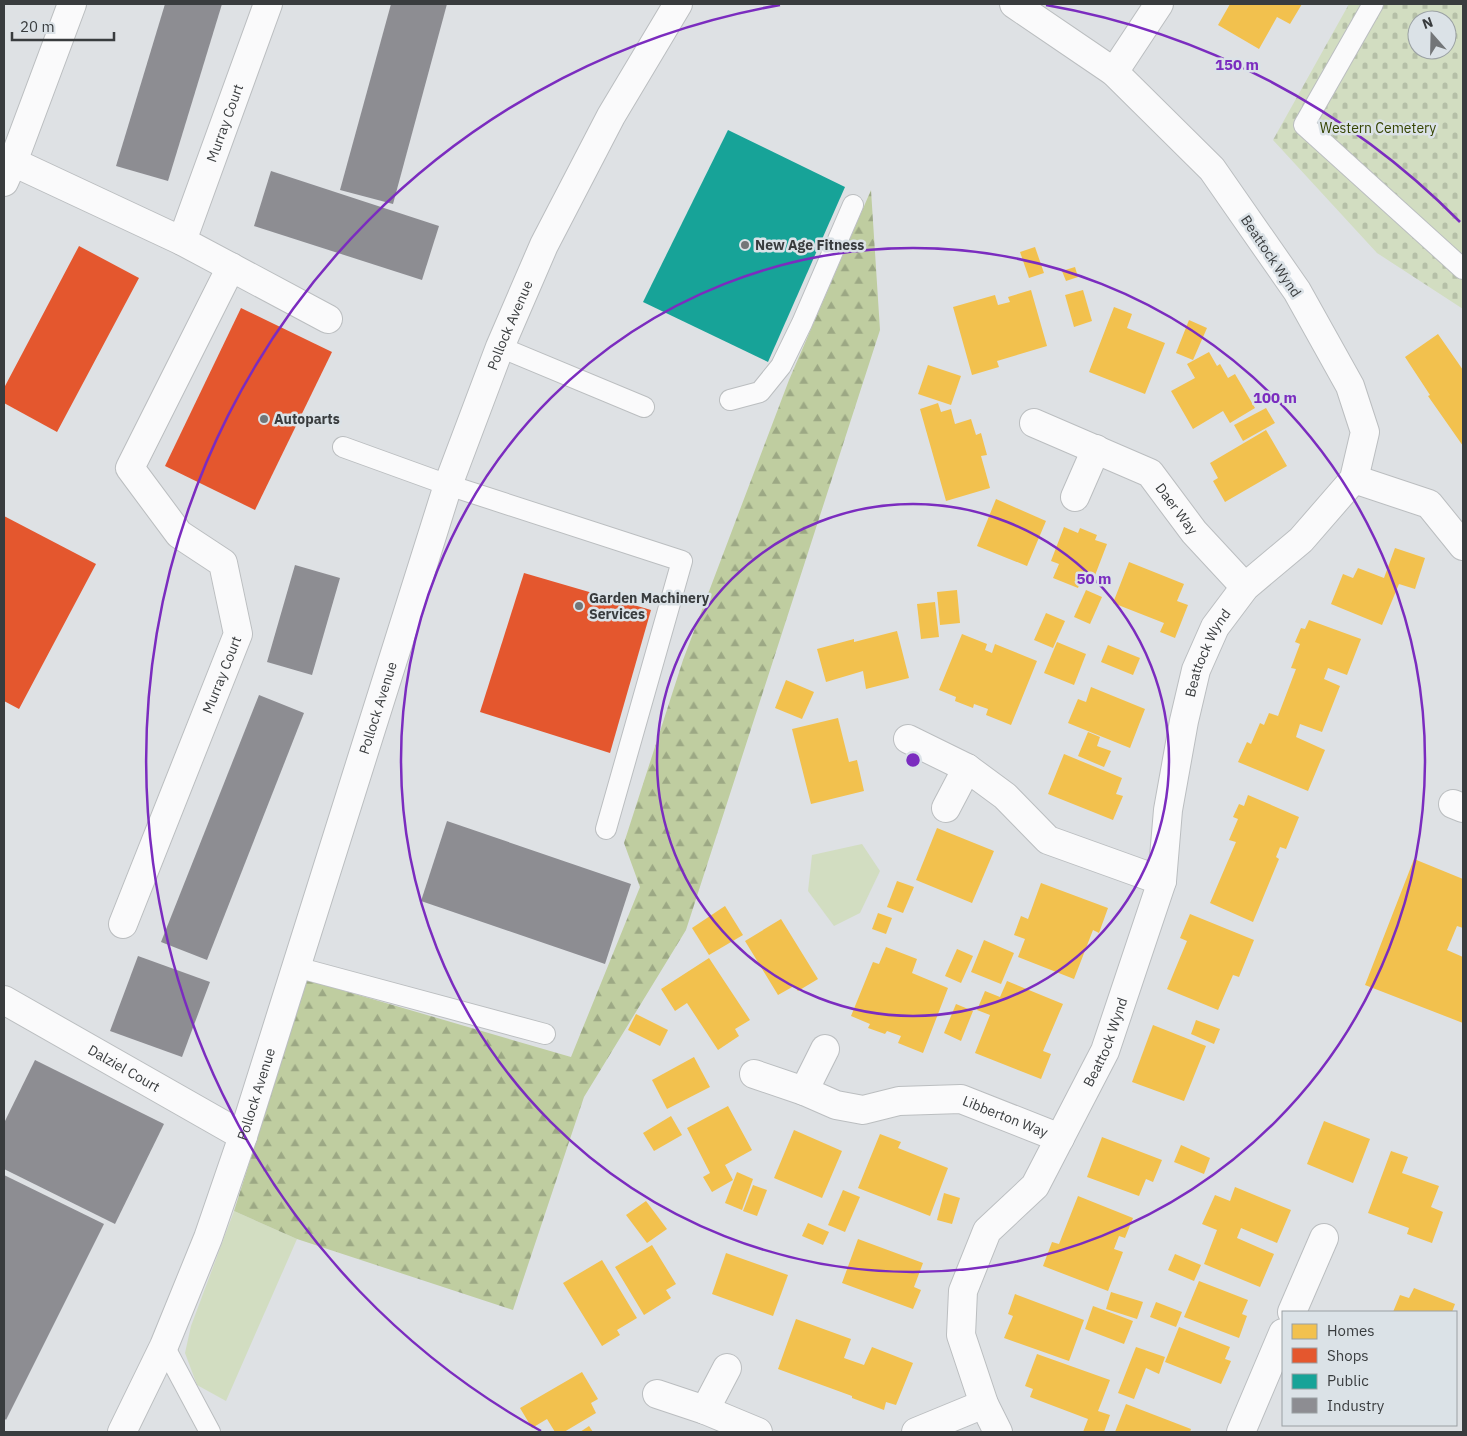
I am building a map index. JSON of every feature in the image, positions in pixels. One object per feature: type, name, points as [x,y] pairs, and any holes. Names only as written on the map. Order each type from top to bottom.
[{"type":"street","points":[[72,4],[9,172],[182,241],[328,319]]},
{"type":"street","name":"Murray Court","points":[[182,241],[268,4]]},
{"type":"street","name":"Pollock Avenue","points":[[122,1432],[164,1346],[208,1238],[243,1136],[448,486],[500,346],[544,245],[611,116],[678,4]]},
{"type":"street","name":"Beattock Wynd","points":[[998,1432],[984,1404],[961,1335],[963,1291],[988,1231],[1036,1186],[1104,1051],[1162,881],[1168,810],[1184,721],[1196,670],[1215,627],[1245,587],[1301,540],[1354,479],[1365,432],[1350,386],[1296,291],[1212,169],[1114,72],[1014,4]]},
{"type":"street","points":[[1114,72],[1158,4]]},
{"type":"street","name":"Murray Court","points":[[123,924],[238,634],[222,563],[179,534],[130,468],[231,267]]},
{"type":"street","name":"Daer Way","points":[[1034,422],[1150,473],[1194,532],[1245,587]]},
{"type":"street","points":[[1074,497],[1096,449]]},
{"type":"street","points":[[1354,479],[1429,504],[1463,546]]},
{"type":"street","points":[[908,739],[967,768],[1005,796],[1048,840],[1162,881]]},
{"type":"street","points":[[946,808],[967,768]]},
{"type":"street","name":"Dalziel Court","points":[[4,1000],[243,1136]]},
{"type":"street","points":[[804,1092],[825,1049]]},
{"type":"street","name":"Libberton Way","points":[[754,1074],[836,1105],[863,1110],[899,1101],[961,1099],[1060,1138]]},
{"type":"street","points":[[1292,1311],[1324,1238]]},
{"type":"street","points":[[1242,1432],[1282,1335]]},
{"type":"street","points":[[705,1410],[727,1368]]},
{"type":"street","points":[[657,1394],[705,1410],[758,1432]]},
{"type":"street","points":[[916,1432],[984,1404]]},
{"type":"lane","points":[[1373,4],[1304,125],[1463,269]]},
{"type":"lane","points":[[730,400],[760,392],[781,366],[802,323],[853,205]]},
{"type":"lane","points":[[500,346],[644,407]]},
{"type":"lane","points":[[343,447],[448,486],[682,562],[606,829]]},
{"type":"lane","points":[[296,967],[545,1034]]},
{"type":"lane","points":[[164,1346],[210,1432]]},
{"type":"green space","name":"Western Cemetery","points":[[1349,4],[1463,4],[1463,309],[1377,253],[1273,140]]},
{"type":"green space","points":[[871,190],[880,330],[686,930],[584,1097],[513,1310],[297,1239],[234,1211],[307,980],[571,1057],[640,887],[624,843],[683,660],[789,380]]},
{"type":"green space","points":[[862,844],[880,871],[860,913],[834,926],[808,891],[812,855]]},
{"type":"green space","points":[[234,1211],[297,1239],[226,1401],[197,1385],[185,1353],[191,1326]]},
{"type":"building: Homes","points":[[1230,4],[1302,4],[1290,24],[1277,17],[1259,49],[1218,25]]},
{"type":"building: Homes","points":[[1035,247],[1044,273],[1029,278],[1020,252]]},
{"type":"building: Homes","points":[[1075,267],[1078,277],[1066,281],[1062,271]]},
{"type":"building: Homes","points":[[1031,290],[1047,346],[997,361],[999,367],[972,375],[953,307],[995,295],[998,305],[1010,302],[1008,297]]},
{"type":"building: Homes","points":[[1083,290],[1092,321],[1074,327],[1065,295]]},
{"type":"building: Homes","points":[[1114,307],[1132,314],[1127,328],[1165,343],[1145,394],[1089,372]]},
{"type":"building: Homes","points":[[1189,320],[1207,328],[1193,360],[1176,353]]},
{"type":"building: Homes","points":[[1438,334],[1463,370],[1463,446],[1428,396],[1430,395],[1405,357]]},
{"type":"building: Homes","points":[[1209,352],[1217,366],[1220,364],[1228,378],[1235,374],[1255,408],[1230,423],[1223,411],[1193,429],[1171,391],[1195,378],[1187,364]]},
{"type":"building: Homes","points":[[928,365],[961,376],[951,405],[918,394]]},
{"type":"building: Homes","points":[[938,403],[941,412],[951,409],[955,424],[971,419],[976,435],[981,433],[987,455],[981,456],[990,488],[946,501],[920,409]]},
{"type":"building: Homes","points":[[1266,408],[1275,423],[1243,441],[1234,425]]},
{"type":"building: Homes","points":[[1266,430],[1287,466],[1225,502],[1213,481],[1218,478],[1210,463]]},
{"type":"building: Homes","points":[[996,499],[1046,521],[1027,566],[977,546]]},
{"type":"building: Homes","points":[[1064,527],[1078,533],[1080,528],[1097,535],[1095,540],[1107,544],[1094,578],[1083,574],[1078,588],[1053,578],[1059,564],[1051,561]]},
{"type":"building: Homes","points":[[1395,548],[1425,558],[1415,589],[1399,584],[1382,625],[1331,604],[1343,574],[1353,578],[1358,568],[1384,578]]},
{"type":"building: Homes","points":[[1129,562],[1184,584],[1177,601],[1188,605],[1175,638],[1160,632],[1164,623],[1113,603]]},
{"type":"building: Homes","points":[[957,590],[960,623],[940,625],[937,592]]},
{"type":"building: Homes","points":[[1086,590],[1102,597],[1090,624],[1074,617]]},
{"type":"building: Homes","points":[[935,602],[939,637],[921,639],[917,604]]},
{"type":"building: Homes","points":[[1046,613],[1065,621],[1053,648],[1034,640]]},
{"type":"building: Homes","points":[[1309,620],[1361,639],[1347,675],[1328,668],[1324,679],[1340,686],[1322,732],[1300,724],[1296,737],[1325,750],[1308,791],[1238,762],[1247,742],[1251,744],[1260,723],[1264,725],[1269,713],[1278,716],[1296,669],[1291,668],[1300,644],[1295,642],[1301,628],[1305,629]]},
{"type":"building: Homes","points":[[897,631],[909,678],[866,689],[863,671],[826,682],[817,649],[854,639],[854,642]]},
{"type":"building: Homes","points":[[962,634],[987,644],[985,650],[992,653],[995,644],[1037,661],[1011,725],[986,715],[988,709],[974,704],[973,708],[955,701],[956,697],[939,690]]},
{"type":"building: Homes","points":[[1057,642],[1086,654],[1074,685],[1044,673]]},
{"type":"building: Homes","points":[[1108,645],[1140,658],[1133,675],[1101,662]]},
{"type":"building: Homes","points":[[786,680],[814,692],[802,719],[775,708]]},
{"type":"building: Homes","points":[[1091,687],[1145,709],[1130,748],[1068,723],[1078,699],[1086,702]]},
{"type":"building: Homes","points":[[838,718],[849,762],[857,760],[864,791],[811,804],[792,729]]},
{"type":"building: Homes","points":[[1088,732],[1100,737],[1097,746],[1111,751],[1104,767],[1078,756]]},
{"type":"building: Homes","points":[[1064,754],[1122,778],[1116,794],[1123,796],[1113,820],[1048,794]]},
{"type":"building: Homes","points":[[1248,795],[1299,817],[1286,849],[1280,847],[1276,857],[1279,859],[1253,922],[1210,903],[1236,842],[1229,840],[1238,819],[1233,817],[1239,804],[1244,806]]},
{"type":"building: Homes","points":[[937,828],[994,851],[972,903],[916,880]]},
{"type":"building: Homes","points":[[1414,859],[1463,879],[1463,928],[1457,926],[1447,950],[1463,957],[1463,1023],[1365,985]]},
{"type":"building: Homes","points":[[897,881],[914,887],[903,913],[887,907]]},
{"type":"building: Homes","points":[[1041,883],[1108,908],[1099,933],[1093,930],[1074,979],[1018,957],[1025,939],[1014,935],[1021,916],[1028,919]]},
{"type":"building: Homes","points":[[725,906],[743,935],[709,955],[692,928]]},
{"type":"building: Homes","points":[[878,913],[892,918],[886,934],[872,929]]},
{"type":"building: Homes","points":[[1190,914],[1254,940],[1239,977],[1233,975],[1218,1010],[1167,989],[1187,941],[1180,938]]},
{"type":"building: Homes","points":[[781,919],[818,979],[798,991],[794,986],[778,995],[745,941]]},
{"type":"building: Homes","points":[[984,940],[1014,953],[1001,984],[971,972]]},
{"type":"building: Homes","points":[[886,947],[917,959],[912,973],[948,988],[923,1053],[898,1043],[901,1036],[887,1031],[885,1034],[868,1028],[870,1024],[851,1016],[873,962],[879,964]]},
{"type":"building: Homes","points":[[957,949],[973,956],[961,983],[945,976]]},
{"type":"building: Homes","points":[[709,958],[750,1020],[735,1029],[739,1036],[718,1050],[687,1003],[675,1011],[661,989]]},
{"type":"building: Homes","points":[[1007,981],[1063,1004],[1043,1051],[1051,1054],[1041,1079],[975,1053],[990,1015],[977,1010],[985,991],[1000,997]]},
{"type":"building: Homes","points":[[956,1004],[973,1011],[961,1041],[944,1033]]},
{"type":"building: Homes","points":[[636,1014],[668,1030],[660,1046],[628,1030]]},
{"type":"building: Homes","points":[[1196,1020],[1220,1029],[1214,1044],[1191,1034]]},
{"type":"building: Homes","points":[[1153,1025],[1206,1046],[1184,1101],[1132,1082]]},
{"type":"building: Homes","points":[[694,1057],[710,1087],[667,1109],[652,1080]]},
{"type":"building: Homes","points":[[728,1106],[752,1150],[725,1165],[733,1180],[712,1192],[703,1177],[710,1173],[687,1128]]},
{"type":"building: Homes","points":[[671,1116],[682,1135],[654,1151],[643,1133]]},
{"type":"building: Homes","points":[[1324,1121],[1370,1139],[1353,1183],[1307,1164]]},
{"type":"building: Homes","points":[[794,1130],[842,1151],[822,1198],[774,1178]]},
{"type":"building: Homes","points":[[880,1134],[901,1142],[898,1148],[948,1168],[930,1216],[858,1188]]},
{"type":"building: Homes","points":[[1102,1137],[1162,1160],[1153,1182],[1146,1179],[1139,1196],[1087,1177]]},
{"type":"building: Homes","points":[[1181,1145],[1210,1158],[1204,1174],[1174,1162]]},
{"type":"building: Homes","points":[[1391,1151],[1408,1157],[1402,1173],[1439,1186],[1431,1207],[1443,1212],[1432,1243],[1407,1234],[1409,1228],[1368,1213]]},
{"type":"building: Homes","points":[[737,1172],[753,1179],[742,1210],[725,1203]]},
{"type":"building: Homes","points":[[753,1185],[767,1190],[757,1216],[743,1211]]},
{"type":"building: Homes","points":[[1235,1187],[1291,1210],[1277,1243],[1241,1228],[1237,1238],[1274,1254],[1260,1287],[1204,1264],[1217,1230],[1202,1224],[1215,1195],[1230,1201]]},
{"type":"building: Homes","points":[[843,1190],[860,1197],[845,1232],[828,1225]]},
{"type":"building: Homes","points":[[944,1193],[960,1198],[952,1224],[937,1220]]},
{"type":"building: Homes","points":[[1078,1196],[1133,1218],[1125,1238],[1119,1236],[1114,1249],[1123,1252],[1108,1291],[1043,1266],[1052,1242],[1059,1244]]},
{"type":"building: Homes","points":[[646,1201],[667,1229],[647,1243],[626,1215]]},
{"type":"building: Homes","points":[[808,1223],[829,1232],[823,1245],[802,1236]]},
{"type":"building: Homes","points":[[858,1239],[923,1263],[914,1287],[921,1290],[913,1309],[842,1283]]},
{"type":"building: Homes","points":[[652,1245],[676,1284],[666,1290],[671,1298],[644,1315],[615,1267]]},
{"type":"building: Homes","points":[[726,1253],[788,1275],[773,1316],[712,1294]]},
{"type":"building: Homes","points":[[1175,1254],[1201,1265],[1194,1281],[1168,1270]]},
{"type":"building: Homes","points":[[602,1260],[637,1318],[617,1330],[620,1335],[602,1346],[563,1283]]},
{"type":"building: Homes","points":[[1199,1281],[1248,1300],[1242,1314],[1247,1316],[1239,1338],[1184,1317]]},
{"type":"building: Homes","points":[[1414,1288],[1455,1304],[1452,1311],[1393,1311],[1400,1295],[1409,1298]]},
{"type":"building: Homes","points":[[1111,1292],[1143,1302],[1137,1319],[1106,1309]]},
{"type":"building: Homes","points":[[1015,1294],[1084,1320],[1069,1361],[1004,1338],[1013,1316],[1008,1314]]},
{"type":"building: Homes","points":[[1156,1302],[1182,1312],[1176,1327],[1150,1317]]},
{"type":"building: Homes","points":[[1093,1306],[1133,1321],[1124,1344],[1085,1329]]},
{"type":"building: Homes","points":[[796,1319],[851,1339],[844,1358],[864,1365],[872,1347],[913,1363],[896,1405],[886,1402],[884,1410],[852,1398],[852,1396],[778,1369]]},
{"type":"building: Homes","points":[[1179,1327],[1230,1347],[1225,1359],[1231,1361],[1221,1384],[1165,1362]]},
{"type":"building: Homes","points":[[1136,1347],[1165,1357],[1159,1374],[1146,1368],[1134,1399],[1118,1393]]},
{"type":"building: Homes","points":[[1037,1354],[1110,1380],[1098,1411],[1110,1415],[1104,1432],[1083,1432],[1088,1419],[1030,1397],[1033,1389],[1025,1386]]},
{"type":"building: Homes","points":[[582,1372],[598,1399],[591,1403],[596,1413],[564,1432],[555,1432],[547,1419],[532,1428],[520,1408]]},
{"type":"building: Homes","points":[[1126,1404],[1191,1429],[1190,1432],[1115,1432]]},
{"type":"building: Homes","points":[[589,1426],[593,1432],[580,1432]]},
{"type":"building: Shops","points":[[79,246],[139,278],[57,432],[4,403],[4,388]]},
{"type":"building: Shops","points":[[241,308],[332,352],[255,510],[165,466]]},
{"type":"building: Shops","points":[[4,516],[96,564],[19,709],[4,701]]},
{"type":"building: Shops","points":[[524,573],[651,610],[610,753],[480,712]]},
{"type":"building: Public","name":"New Age Fitness","points":[[728,130],[845,187],[768,362],[643,302]]},
{"type":"building: Industry","points":[[165,4],[222,4],[168,181],[116,166]]},
{"type":"building: Industry","points":[[391,4],[447,4],[393,204],[340,190]]},
{"type":"building: Industry","points":[[271,171],[439,226],[422,280],[254,226]]},
{"type":"building: Industry","points":[[295,565],[340,578],[312,675],[267,662]]},
{"type":"building: Industry","points":[[259,695],[304,713],[207,960],[161,942]]},
{"type":"building: Industry","points":[[447,821],[631,884],[605,964],[421,901]]},
{"type":"building: Industry","points":[[138,956],[210,982],[182,1057],[110,1031]]},
{"type":"building: Industry","points":[[35,1060],[164,1124],[115,1224],[4,1169],[4,1123]]},
{"type":"building: Industry","points":[[4,1175],[104,1224],[6,1420],[4,1418]]},
{"type":"place","name":"New Age Fitness","points":[[745,245]]},
{"type":"place","name":"Autoparts","points":[[264,419]]},
{"type":"place","name":"Garden Machinery Services","points":[[579,606]]}]
